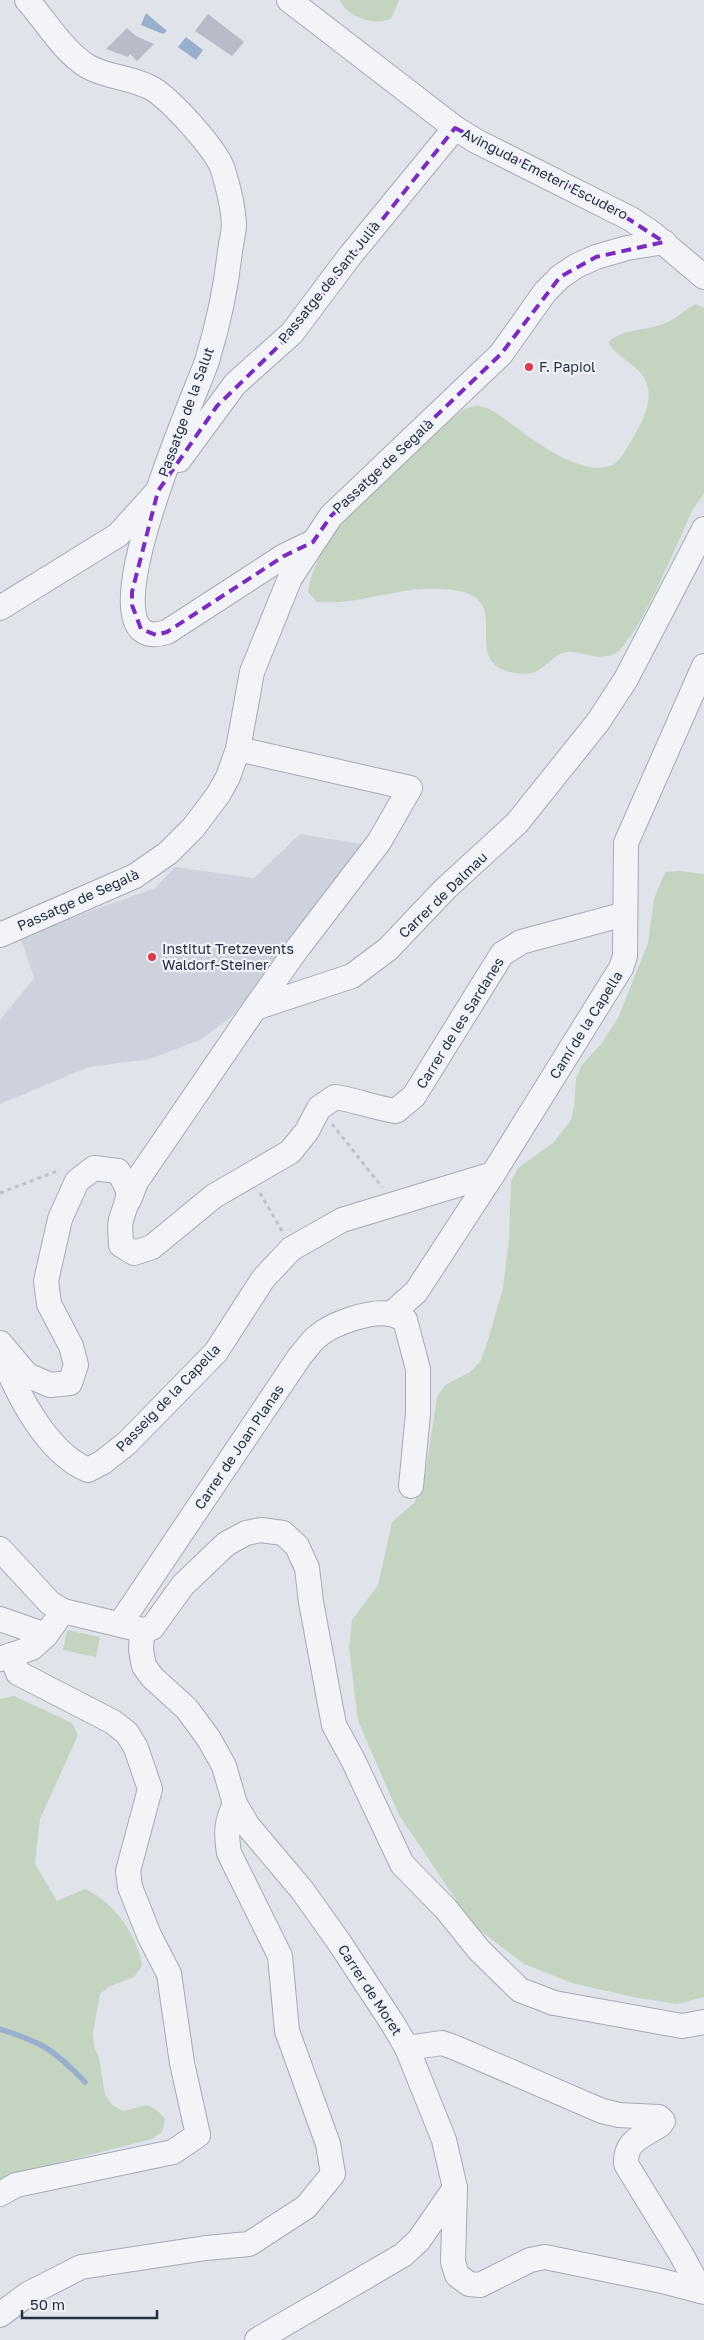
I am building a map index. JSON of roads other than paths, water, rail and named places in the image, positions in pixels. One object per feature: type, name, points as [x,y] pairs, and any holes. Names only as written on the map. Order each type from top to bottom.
[{"type":"street","name":"Passatge de la Salut","points":[[27,0],[67,48],[87,66],[138,82],[162,95],[191,123],[223,169],[234,224],[226,283],[207,361],[158,491],[135,567],[132,592],[135,618],[141,629],[148,634],[156,635],[167,632],[284,556],[313,542]]},
{"type":"street","name":"Avinguda Emeteri Escudero","points":[[289,0],[456,128],[476,141],[610,207],[664,242],[704,277]]},
{"type":"street","name":"Passatge de Sant Julià","points":[[0,608],[118,535],[158,491],[223,398],[235,384],[292,333],[349,257],[456,128]]},
{"type":"street","name":"Passatge de Segalà","points":[[0,935],[135,876],[168,853],[193,828],[218,796],[228,777],[238,749],[252,672],[290,578],[331,516],[500,354],[545,292],[560,277],[576,266],[596,257],[627,248],[664,242]]},
{"type":"street","name":"Carrer de Dalmau","points":[[255,1008],[352,976],[388,949],[445,889],[517,823],[598,722],[626,679],[704,529]]},
{"type":"street","name":"Camí de la Capella","points":[[391,1314],[416,1292],[493,1174],[621,968],[626,956],[626,843],[704,666]]},
{"type":"street","points":[[130,1200],[136,1182],[255,1008],[379,842],[410,788],[238,749]]},
{"type":"street","name":"Carrer de les Sardanes","points":[[130,1200],[120,1222],[121,1244],[134,1252],[152,1246],[214,1196],[250,1177],[290,1152],[306,1131],[319,1108],[335,1097],[357,1100],[369,1107],[396,1111],[414,1096],[502,954],[521,942],[625,914]]},
{"type":"street","points":[[0,1343],[27,1375],[50,1385],[70,1383],[76,1365],[71,1346],[49,1304],[46,1282],[60,1219],[77,1181],[94,1168],[118,1171],[130,1200]]},
{"type":"street","name":"Passeig de la Capella","points":[[0,1351],[15,1389],[49,1439],[74,1464],[88,1470],[104,1462],[127,1442],[216,1352],[263,1279],[291,1249],[342,1220],[493,1174]]},
{"type":"street","points":[[391,1314],[405,1320],[418,1369],[418,1414],[411,1486]]},
{"type":"street","name":"Carrer de Joan Planas","points":[[131,1627],[295,1364],[318,1335],[356,1318],[391,1314]]},
{"type":"street","points":[[0,1549],[50,1603],[63,1611],[131,1627],[152,1628],[183,1585],[226,1544],[246,1533],[261,1530],[283,1533],[296,1546],[307,1568],[334,1726],[353,1760],[402,1864],[446,1909],[479,1950],[520,1990],[554,2003],[647,2020],[682,2026],[704,2022]]},
{"type":"street","points":[[0,2194],[16,2185],[173,2152],[198,2135],[182,2063],[169,1974],[149,1935],[130,1887],[128,1871],[150,1789],[136,1748],[127,1733],[113,1722],[18,1674],[5,1657],[32,1648],[46,1636],[63,1611]]},
{"type":"street","points":[[0,1619],[46,1636]]},
{"type":"street","name":"Carrer de Moret","points":[[131,1627],[141,1650],[144,1666],[152,1677],[187,1709],[209,1739],[224,1766],[235,1804],[248,1826],[302,1890],[339,1942],[407,2048],[442,2043],[602,2111],[619,2115],[660,2117],[663,2121],[660,2125],[631,2143],[626,2152],[626,2164],[702,2291]]},
{"type":"street","points":[[0,2315],[28,2294],[81,2267],[206,2248],[249,2244],[306,2207],[333,2174],[328,2144],[287,2031],[280,1956],[229,1853],[226,1835],[228,1818],[235,1804]]},
{"type":"street","points":[[407,2048],[444,2140],[455,2188],[453,2262],[457,2274],[469,2284],[480,2285],[530,2260],[545,2257],[702,2291]]},
{"type":"street","points":[[257,2340],[403,2255],[419,2240],[455,2188]]},
{"type":"water","points":[[146,13],[167,31],[163,34],[141,25]]},
{"type":"water","points":[[186,37],[203,50],[196,60],[178,47]]},
{"type":"waterway","points":[[0,2029],[47,2048],[85,2082]]},
{"type":"place","name":"F. Papiol","points":[[529,367]]},
{"type":"place","name":"Institut Tretzevents Waldorf-Steiner","points":[[152,957]]}]
